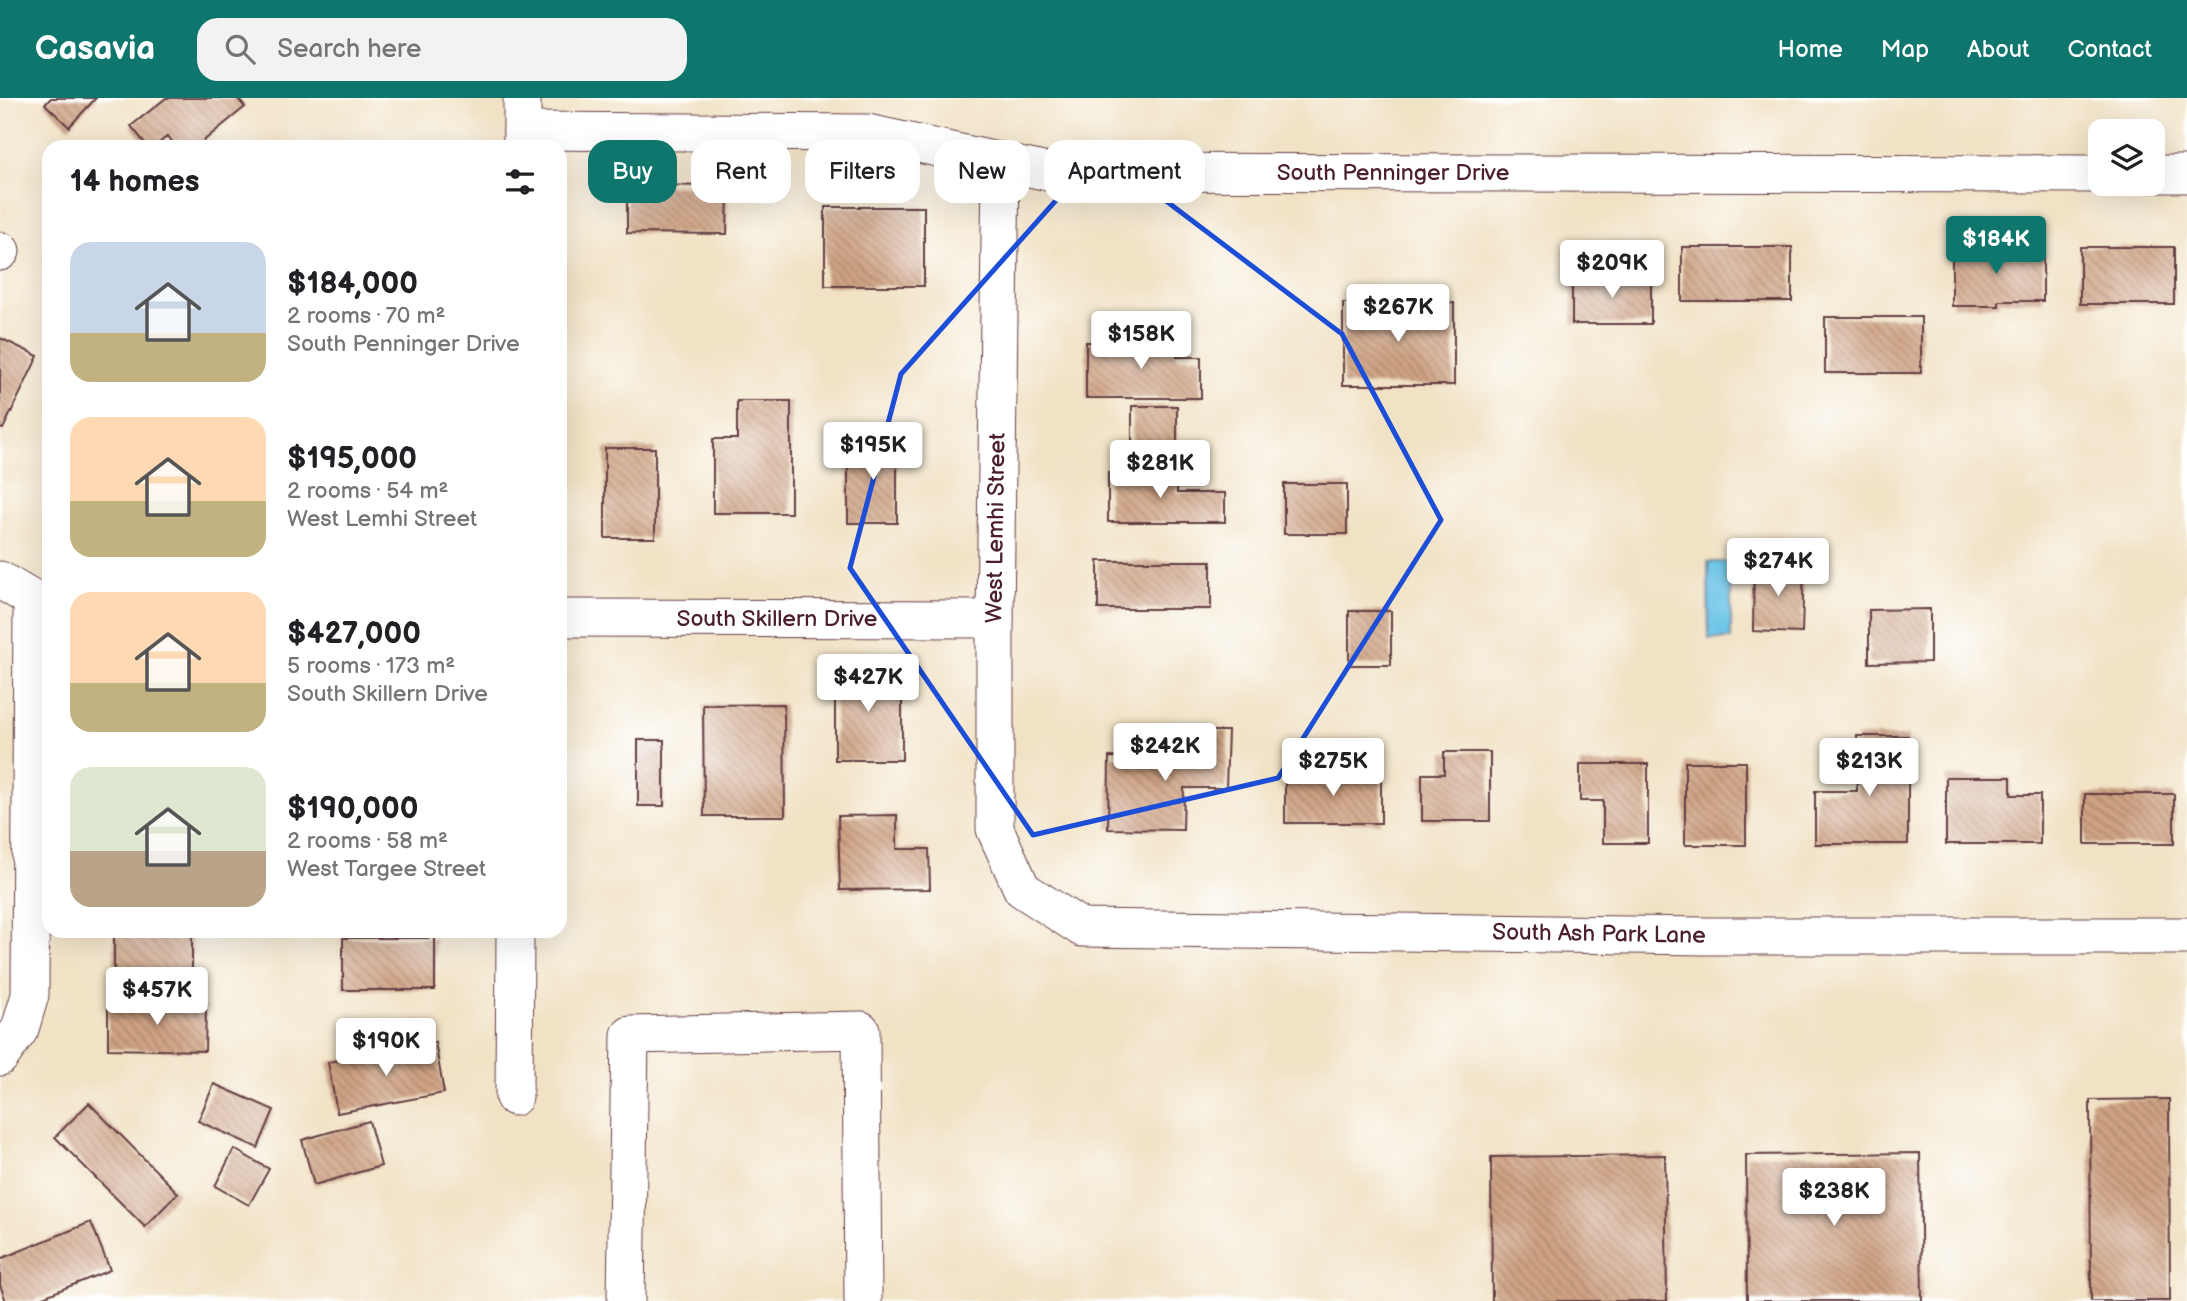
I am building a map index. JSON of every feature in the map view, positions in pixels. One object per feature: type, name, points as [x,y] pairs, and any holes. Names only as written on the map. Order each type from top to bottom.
[{"type":"street","name":"South Penninger Drive","points":[[522,125],[868,133],[934,147]]},
{"type":"street","name":"South Penninger Drive","points":[[1030,168],[1048,172],[2088,174]]},
{"type":"street","points":[[2165,174],[2187,174]]},
{"type":"street","name":"West Lemhi Street","points":[[1000,203],[995,829],[1022,889]]},
{"type":"street","points":[[0,580],[40,601],[30,995],[20,1029],[0,1057]]},
{"type":"street","name":"South Skillern Drive","points":[[567,618],[995,619]]},
{"type":"street","name":"South Ash Park Lane","points":[[1022,889],[1082,928],[1705,936],[2187,936]]},
{"type":"street","points":[[514,1097],[515,938]]},
{"type":"street","points":[[626,1301],[630,1035],[861,1030],[863,1301]]},
{"type":"highlighted area","points":[[1100,151],[1342,334],[1441,520],[1278,778],[1033,835],[850,568],[901,374]]},
{"type":"water","points":[[1708,562],[1731,562],[1731,639],[1709,639]]},
{"type":"building","points":[[51,98],[96,98],[69,127],[45,104]]},
{"type":"building","points":[[166,98],[237,98],[245,107],[205,140],[171,140],[168,136],[163,140],[142,140],[131,126]]},
{"type":"building","points":[[677,185],[691,186],[691,203],[728,203],[727,234],[627,233],[627,203],[677,203]]},
{"type":"building","points":[[825,207],[924,207],[924,286],[825,286]]},
{"type":"building","points":[[1682,247],[1792,247],[1792,301],[1682,301]]},
{"type":"building","points":[[2080,247],[2174,247],[2174,304],[2080,304]]},
{"type":"building","points":[[1952,248],[2043,248],[2043,301],[1999,301],[1999,306],[1952,306]]},
{"type":"building","points":[[1572,276],[1651,276],[1651,324],[1572,324]]},
{"type":"building","points":[[1343,303],[1454,303],[1454,385],[1343,385]]},
{"type":"building","points":[[1825,317],[1921,317],[1921,373],[1825,373]]},
{"type":"building","points":[[0,338],[38,356],[3,429],[0,428]]},
{"type":"building","points":[[1086,342],[1177,342],[1177,357],[1201,357],[1201,398],[1086,398]]},
{"type":"building","points":[[737,401],[791,401],[791,513],[713,513],[713,439],[737,439]]},
{"type":"building","points":[[1132,406],[1177,406],[1177,461],[1132,461]]},
{"type":"building","points":[[848,440],[897,440],[897,523],[848,523]]},
{"type":"building","points":[[605,448],[655,448],[655,538],[605,538]]},
{"type":"building","points":[[1108,473],[1177,473],[1177,493],[1225,493],[1225,522],[1108,522]]},
{"type":"building","points":[[1284,484],[1347,484],[1347,534],[1284,534]]},
{"type":"building","points":[[1098,561],[1211,561],[1211,609],[1098,609]]},
{"type":"building","points":[[1754,563],[1804,564],[1802,633],[1753,631]]},
{"type":"building","points":[[1930,609],[1930,662],[1869,663],[1869,610]]},
{"type":"building","points":[[1349,611],[1391,611],[1391,665],[1349,665]]},
{"type":"building","points":[[835,667],[902,667],[902,760],[835,760]]},
{"type":"building","points":[[784,704],[785,816],[704,816],[703,705]]},
{"type":"building","points":[[1184,731],[1228,731],[1226,788],[1184,788],[1183,830],[1108,829],[1109,757],[1184,759]]},
{"type":"building","points":[[1857,736],[1908,736],[1908,844],[1815,844],[1815,791],[1857,791]]},
{"type":"building","points":[[638,740],[664,740],[664,806],[638,806]]},
{"type":"building","points":[[1444,752],[1490,752],[1490,821],[1422,821],[1422,774],[1444,774]]},
{"type":"building","points":[[1685,762],[1746,762],[1746,845],[1685,845]]},
{"type":"building","points":[[1580,764],[1648,764],[1648,843],[1603,843],[1603,801],[1580,801]]},
{"type":"building","points":[[1285,774],[1381,774],[1381,823],[1285,823]]},
{"type":"building","points":[[1946,777],[2011,777],[2011,795],[2040,795],[2040,844],[1946,844]]},
{"type":"building","points":[[2085,794],[2174,794],[2174,844],[2085,844]]},
{"type":"building","points":[[897,815],[897,849],[929,849],[930,889],[840,890],[838,816]]},
{"type":"building","points":[[114,938],[192,938],[192,985],[114,985]]},
{"type":"building","points":[[343,938],[435,938],[435,990],[343,990]]},
{"type":"building","points":[[108,1003],[206,1006],[205,1051],[108,1049]]},
{"type":"building","points":[[435,1042],[444,1093],[337,1113],[328,1062]]},
{"type":"building","points":[[214,1084],[274,1110],[258,1148],[198,1121]]},
{"type":"building","points":[[2169,1099],[2170,1301],[2091,1301],[2090,1100]]},
{"type":"building","points":[[89,1103],[178,1193],[145,1227],[55,1137]]},
{"type":"building","points":[[369,1121],[381,1166],[314,1185],[302,1140]]},
{"type":"building","points":[[234,1149],[269,1169],[249,1205],[215,1186]]},
{"type":"building","points":[[1920,1153],[1922,1301],[1747,1301],[1746,1155]]},
{"type":"building","points":[[1665,1155],[1667,1301],[1492,1301],[1491,1157]]},
{"type":"building","points":[[91,1222],[110,1270],[33,1301],[6,1301],[0,1285],[0,1259]]}]
